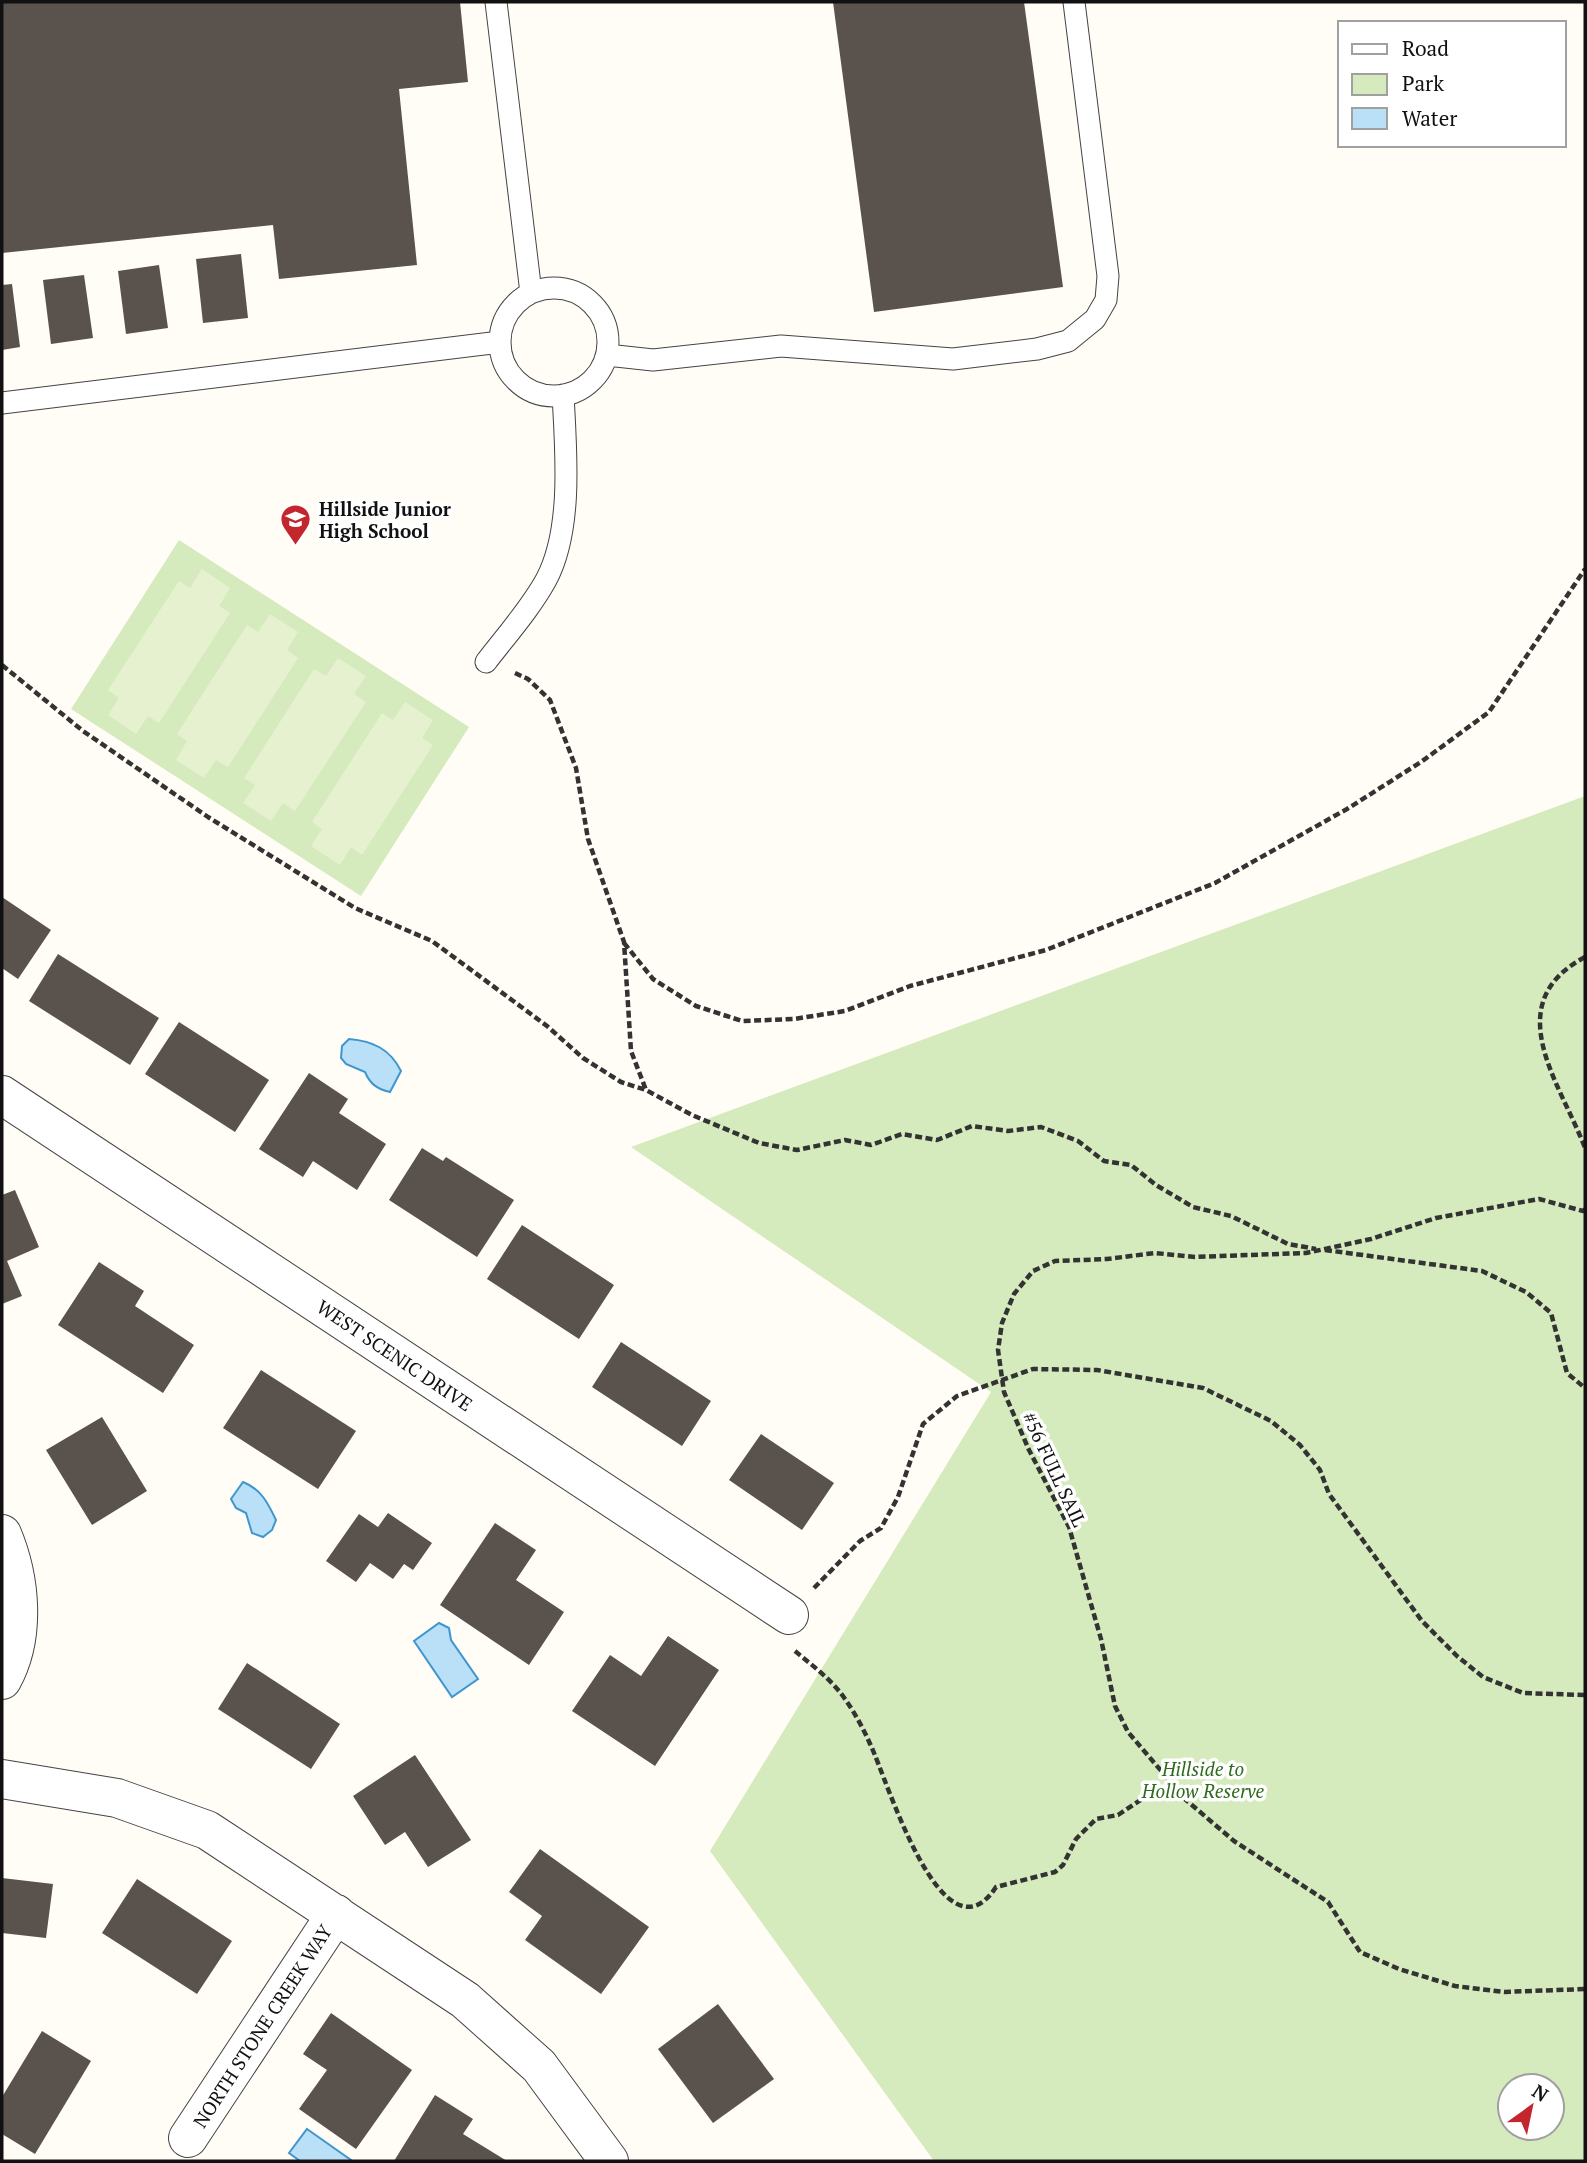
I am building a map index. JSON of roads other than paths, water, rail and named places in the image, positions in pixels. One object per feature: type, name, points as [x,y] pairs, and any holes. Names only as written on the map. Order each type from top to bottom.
[{"type":"street","name":"WEST SCENIC DRIVE","points":[[2,1095],[793,1606]]},
{"type":"street","points":[[2,1534],[12,1559],[19,1606],[12,1662],[2,1680]]},
{"type":"street","name":"NORTH STONE CREEK WAY","points":[[2,1779],[117,1798],[207,1830],[465,2000],[539,2066],[609,2161]]},
{"type":"street","name":"NORTH STONE CREEK WAY","points":[[188,2138],[336,1914]]},
{"type":"lane","points":[[496,2],[531,293]]},
{"type":"lane","points":[[607,355],[653,360],[781,346],[954,359],[1054,346],[1082,331],[1102,309],[1108,276],[1074,2]]},
{"type":"lane","points":[[559,288],[576,292],[591,302],[602,316],[608,332],[607,355],[592,381],[563,396],[542,395],[525,388],[512,376],[503,360],[500,342],[502,325],[511,309],[531,293],[559,288]]},
{"type":"lane","points":[[2,403],[500,342]]},
{"type":"lane","points":[[486,662],[545,581],[554,563],[565,498],[563,396]]},
{"type":"water","points":[[349,1039],[380,1048],[397,1063],[401,1071],[390,1092],[374,1085],[365,1072],[346,1064],[341,1058],[342,1046]]},
{"type":"water","points":[[243,1482],[267,1502],[276,1520],[272,1530],[263,1537],[252,1533],[246,1513],[236,1508],[231,1499]]},
{"type":"water","points":[[439,1623],[449,1628],[451,1640],[478,1679],[452,1697],[414,1641]]},
{"type":"water","points":[[307,2129],[351,2161],[300,2161],[289,2153]]},
{"type":"place","name":"Hillside Junior High School","points":[[296,546]]},
{"type":"park label","name":"Hillside to Hollow Reserve","points":[[1203,1779]]}]
